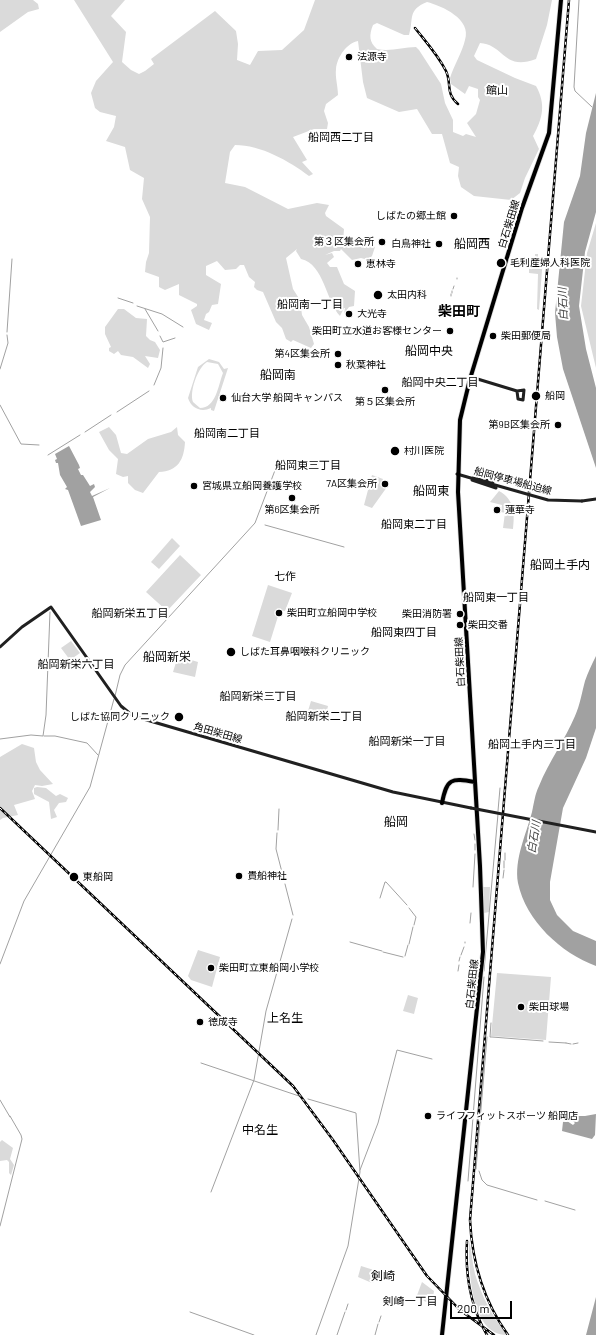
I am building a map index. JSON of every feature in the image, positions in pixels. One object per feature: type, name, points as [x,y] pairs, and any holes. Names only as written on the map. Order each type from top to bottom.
[{"type":"main road","name":"白石柴田線","points":[[442,1335],[483,952],[475,782],[457,474],[461,412],[522,208],[549,133],[561,0]]},
{"type":"main road","points":[[471,377],[517,391]]},
{"type":"main road","name":"船岡停車場船迫線","points":[[457,474],[545,499],[582,501],[596,499]]},
{"type":"main road","points":[[493,482],[474,476],[473,479],[473,481],[496,488]]},
{"type":"main road","name":"角田柴田線","points":[[0,646],[22,627],[51,607],[113,695],[126,711],[136,717],[393,792],[442,803],[596,832]]},
{"type":"main road","points":[[442,803],[446,787],[450,782],[456,780],[475,782]]},
{"type":"shaded area","points":[[0,0],[33,0],[38,4],[39,9],[28,12],[0,32]]},
{"type":"shaded area","points":[[74,0],[125,0],[111,16],[126,32],[122,62],[131,70],[139,74],[154,64],[151,59],[215,11],[236,31],[238,44],[237,60],[250,65],[258,51],[282,50],[304,30],[315,0],[552,0],[547,25],[536,59],[525,62],[510,60],[495,48],[480,43],[474,56],[477,60],[536,86],[541,99],[541,117],[533,136],[539,149],[525,178],[520,193],[511,200],[474,196],[461,187],[458,176],[459,167],[450,163],[442,134],[432,134],[417,109],[399,112],[367,98],[363,82],[358,41],[346,48],[338,60],[336,72],[338,95],[326,104],[324,111],[328,123],[327,129],[314,129],[293,137],[307,160],[302,162],[313,174],[309,176],[284,160],[255,148],[235,145],[230,152],[225,183],[245,187],[288,209],[317,203],[329,205],[325,213],[326,216],[344,229],[343,242],[351,243],[360,236],[375,247],[372,256],[368,260],[361,258],[352,260],[341,249],[340,251],[334,251],[325,255],[332,253],[334,257],[327,263],[330,267],[337,267],[344,284],[355,291],[354,306],[349,307],[344,314],[344,308],[340,316],[331,301],[320,275],[315,268],[309,262],[301,259],[296,251],[297,249],[286,258],[293,289],[300,300],[302,315],[309,327],[314,344],[311,348],[293,340],[291,342],[286,339],[282,328],[276,322],[263,292],[254,287],[255,282],[249,277],[244,265],[240,265],[236,269],[225,270],[217,261],[206,266],[206,275],[221,284],[218,304],[212,305],[204,320],[212,323],[209,330],[196,324],[191,310],[197,306],[197,304],[179,295],[179,284],[165,290],[159,287],[159,277],[145,272],[149,253],[150,217],[142,199],[144,178],[130,170],[125,147],[106,141],[114,127],[116,116],[100,112],[95,108],[91,93],[96,81],[113,62]],"holes":[[[427,2],[447,10],[460,20],[464,26],[466,33],[465,40],[450,78],[451,84],[465,94],[469,86],[478,89],[478,97],[480,100],[476,114],[467,123],[476,137],[466,134],[463,136],[453,132],[453,120],[445,103],[441,84],[416,47],[382,50],[377,49],[372,44],[370,35],[373,25],[377,23],[404,35],[409,35],[412,16],[416,8]]]},
{"type":"shaded area","points":[[596,223],[596,368],[581,306],[587,253]]},
{"type":"shaded area","points":[[535,254],[538,254],[538,257],[543,257],[539,310],[537,309],[538,274],[529,273],[529,265],[535,263]]},
{"type":"shaded area","points":[[118,309],[124,309],[136,318],[147,319],[146,336],[155,342],[160,350],[158,358],[145,356],[150,364],[148,368],[133,357],[121,355],[118,351],[114,354],[109,351],[109,348],[111,347],[105,334],[105,327]]},
{"type":"shaded area","points":[[209,359],[219,362],[224,369],[228,368],[214,411],[211,410],[211,408],[204,410],[197,409],[189,402],[188,398],[198,367]],"holes":[[[207,362],[218,364],[223,373],[216,395],[210,404],[200,408],[193,402],[192,398],[195,380],[200,369]]]},
{"type":"shaded area","points":[[109,427],[116,435],[121,453],[127,454],[148,439],[171,432],[177,427],[178,435],[185,442],[181,459],[175,467],[159,472],[143,493],[135,490],[128,483],[128,476],[123,477],[116,474],[118,459],[109,450],[99,432]]},
{"type":"shaded area","points":[[372,475],[383,479],[381,485],[387,487],[372,508],[364,505]]},
{"type":"shaded area","points":[[499,491],[511,502],[514,517],[513,529],[503,528],[505,513],[501,512],[502,505],[490,502]]},
{"type":"shaded area","points":[[172,538],[180,546],[159,569],[151,562]]},
{"type":"shaded area","points":[[180,555],[201,575],[167,611],[146,592]]},
{"type":"shaded area","points":[[268,585],[292,593],[285,611],[280,610],[270,642],[252,636]]},
{"type":"shaded area","points":[[71,641],[80,653],[70,660],[61,648]]},
{"type":"shaded area","points":[[178,656],[198,662],[195,677],[173,672]]},
{"type":"shaded area","points":[[311,701],[328,706],[326,715],[308,711]]},
{"type":"shaded area","points":[[22,744],[34,748],[36,762],[40,770],[53,784],[42,786],[35,785],[32,791],[35,799],[14,805],[18,815],[0,820],[0,757]]},
{"type":"shaded area","points":[[34,788],[46,788],[56,796],[60,794],[68,798],[66,802],[59,803],[54,810],[57,817],[51,819],[49,802],[34,794]]},
{"type":"shaded area","points":[[483,887],[490,887],[489,912],[484,913]]},
{"type":"shaded area","points":[[198,950],[220,957],[212,987],[191,980],[188,976]]},
{"type":"shaded area","name":"柴田球場","points":[[497,973],[551,977],[546,1040],[491,1036]]},
{"type":"shaded area","points":[[408,995],[418,998],[414,1014],[403,1011]]},
{"type":"shaded area","points":[[2,1140],[13,1148],[10,1159],[14,1165],[11,1175],[9,1173],[9,1162],[7,1160],[0,1161],[0,1142]]},
{"type":"shaded area","points":[[469,1240],[474,1270],[481,1291],[492,1313],[507,1335],[494,1332],[485,1324],[478,1312],[471,1281]]},
{"type":"shaded area","points":[[361,1266],[377,1271],[374,1282],[372,1283],[358,1277]]},
{"type":"shaded area","points":[[422,1282],[434,1291],[432,1304],[416,1298]]},
{"type":"water","name":"白石川","points":[[596,93],[596,212],[585,252],[579,306],[586,349],[596,388],[596,468],[563,369],[557,337],[555,313],[564,222],[580,176],[586,133]]},
{"type":"water","points":[[69,446],[79,465],[80,468],[78,469],[81,475],[83,475],[90,486],[94,484],[95,487],[90,492],[92,496],[110,488],[93,497],[101,520],[81,526],[68,490],[65,489],[67,487],[60,475],[58,463],[56,463],[55,460],[57,459],[55,454]]},
{"type":"water","name":"白石川","points":[[596,656],[596,728],[586,758],[563,808],[550,882],[550,900],[557,915],[573,931],[596,941],[596,966],[570,953],[547,934],[537,923],[522,897],[517,874],[521,847],[532,812],[536,792],[575,716],[580,703],[585,681]]},
{"type":"water","points":[[567,1111],[575,1116],[596,1114],[595,1135],[592,1139],[562,1131],[563,1122],[567,1121],[573,1125],[575,1123],[572,1120],[564,1119]]},
{"type":"water","points":[[596,1297],[596,1335],[586,1335]]},
{"type":"waterway","points":[[579,0],[574,87],[575,91],[592,107]]},
{"type":"waterway","points":[[7,332],[12,259]]},
{"type":"waterway","points":[[118,298],[133,303]]},
{"type":"waterway","points":[[137,306],[162,314],[183,327]]},
{"type":"waterway","points":[[145,309],[158,331]]},
{"type":"waterway","points":[[0,369],[8,343],[7,335]]},
{"type":"waterway","points":[[160,336],[163,342],[175,338]]},
{"type":"waterway","points":[[154,385],[161,368],[163,348]]},
{"type":"waterway","points":[[117,412],[149,391]]},
{"type":"waterway","points":[[0,405],[21,444],[39,445]]},
{"type":"waterway","points":[[85,432],[111,415]]},
{"type":"waterway","points":[[48,455],[80,435]]},
{"type":"waterway","points":[[115,696],[120,675],[125,665],[255,523],[277,465]]},
{"type":"waterway","points":[[265,525],[344,547]]},
{"type":"waterway","points":[[0,739],[31,735],[43,736],[46,715],[50,612]]},
{"type":"waterway","points":[[0,964],[24,901],[90,787],[114,699]]},
{"type":"waterway","points":[[44,736],[55,736],[87,743],[98,755]]},
{"type":"waterway","points":[[498,811],[500,788]]},
{"type":"waterway","points":[[278,830],[279,809]]},
{"type":"waterway","points":[[484,971],[498,814]]},
{"type":"waterway","points":[[277,833],[276,849],[284,880]]},
{"type":"waterway","points":[[474,834],[475,840]]},
{"type":"waterway","points":[[475,844],[475,850]]},
{"type":"waterway","points":[[505,853],[505,860]]},
{"type":"waterway","points":[[473,887],[475,854]]},
{"type":"waterway","points":[[504,861],[504,868]]},
{"type":"waterway","points":[[503,878],[504,870]]},
{"type":"waterway","points":[[380,898],[386,882],[407,905]]},
{"type":"waterway","points":[[285,884],[293,915]]},
{"type":"waterway","points":[[409,908],[416,917],[414,925]]},
{"type":"waterway","points":[[470,923],[471,913]]},
{"type":"waterway","points":[[211,1192],[254,1080],[266,1011],[292,919]]},
{"type":"waterway","points":[[409,944],[413,927]]},
{"type":"waterway","points":[[350,942],[382,951]]},
{"type":"waterway","points":[[405,956],[408,945]]},
{"type":"waterway","points":[[461,955],[464,947]]},
{"type":"waterway","points":[[383,952],[403,957]]},
{"type":"waterway","points":[[459,961],[460,957]]},
{"type":"waterway","points":[[458,971],[459,965]]},
{"type":"waterway","points":[[468,1181],[484,977]]},
{"type":"waterway","points":[[491,1023],[490,1037],[543,1041]]},
{"type":"waterway","points":[[476,1169],[487,1037]]},
{"type":"waterway","points":[[549,1042],[566,1043]]},
{"type":"waterway","points":[[566,1043],[571,1044]]},
{"type":"waterway","points":[[573,1044],[578,1043]]},
{"type":"waterway","points":[[360,1170],[378,1123],[397,1050],[432,1059]]},
{"type":"waterway","points":[[201,1063],[299,1096]]},
{"type":"waterway","points":[[308,1099],[356,1113],[360,1172],[348,1246],[316,1335]]},
{"type":"waterway","points":[[0,1100],[10,1117]]},
{"type":"waterway","points":[[0,1226],[22,1139],[10,1116]]},
{"type":"waterway","points":[[479,1171],[482,1180],[487,1185],[537,1200]]},
{"type":"waterway","points":[[545,1201],[575,1210]]},
{"type":"waterway","points":[[346,1310],[348,1304]]},
{"type":"waterway","points":[[190,1312],[254,1335]]},
{"type":"waterway","points":[[337,1335],[345,1312]]},
{"type":"waterway","points":[[379,1322],[381,1316]]},
{"type":"waterway","points":[[375,1335],[378,1324]]},
{"type":"railway","points":[[508,1335],[499,1322],[480,1280],[473,1251],[470,1220],[569,0]]},
{"type":"railway","points":[[415,28],[443,65],[448,76],[451,96],[458,104]]},
{"type":"railway","points":[[0,808],[293,1086],[333,1140],[427,1276],[460,1310],[494,1335]]},
{"type":"railway","points":[[467,1241],[467,1266],[470,1290],[476,1313],[487,1335]]},
{"type":"place","name":"法源寺","points":[[349,57]]},
{"type":"place","name":"しばたの郷土館","points":[[454,216]]},
{"type":"place","name":"第３区集会所","points":[[382,242]]},
{"type":"place","name":"白鳥神社","points":[[439,244]]},
{"type":"place","name":"毛利産婦人科医院","points":[[501,263]]},
{"type":"place","name":"恵林寺","points":[[358,264]]},
{"type":"place","name":"太田内科","points":[[378,295]]},
{"type":"place","name":"大光寺","points":[[349,314]]},
{"type":"place","name":"柴田町立水道お客様センター","points":[[450,331]]},
{"type":"place","name":"柴田郵便局","points":[[493,336]]},
{"type":"place","name":"第4区集会所","points":[[338,354]]},
{"type":"place","name":"秋葉神社","points":[[338,365]]},
{"type":"place","name":"第５区集会所","points":[[385,390]]},
{"type":"place","name":"船岡","points":[[536,396]]},
{"type":"place","name":"仙台大学 船岡キャンパス","points":[[223,398]]},
{"type":"place","name":"第9B区集会所","points":[[558,425]]},
{"type":"place","name":"村川医院","points":[[395,451]]},
{"type":"place","name":"7A区集会所","points":[[385,484]]},
{"type":"place","name":"宮城県立船岡養護学校","points":[[194,486]]},
{"type":"place","name":"第6区集会所","points":[[292,498]]},
{"type":"place","name":"蓮華寺","points":[[497,510]]},
{"type":"place","name":"柴田町立船岡中学校","points":[[279,613]]},
{"type":"place","name":"柴田消防署","points":[[460,614]]},
{"type":"place","name":"柴田交番","points":[[460,625]]},
{"type":"place","name":"しばた耳鼻咽喉科クリニック","points":[[231,652]]},
{"type":"place","name":"しばた協同クリニック","points":[[179,717]]},
{"type":"place","name":"貴船神社","points":[[239,876]]},
{"type":"place","name":"東船岡","points":[[74,877]]},
{"type":"place","name":"柴田町立東船岡小学校","points":[[211,968]]},
{"type":"place","name":"柴田球場","points":[[521,1007]]},
{"type":"place","name":"徳成寺","points":[[200,1022]]},
{"type":"place","name":"ライフフィットスポーツ 船岡店","points":[[428,1116]]},
{"type":"district","name":"館山","points":[[497,90]]},
{"type":"district","name":"船岡西二丁目","points":[[341,137]]},
{"type":"district","name":"船岡西","points":[[472,244]]},
{"type":"district","name":"船岡南一丁目","points":[[310,304]]},
{"type":"district","name":"柴田町","points":[[459,311]]},
{"type":"district","name":"船岡中央","points":[[429,351]]},
{"type":"district","name":"船岡南","points":[[278,375]]},
{"type":"district","name":"船岡中央二丁目","points":[[440,382]]},
{"type":"district","name":"船岡南二丁目","points":[[227,433]]},
{"type":"district","name":"船岡東三丁目","points":[[308,465]]},
{"type":"district","name":"船岡東","points":[[431,491]]},
{"type":"district","name":"船岡東二丁目","points":[[414,524]]},
{"type":"district","name":"船岡土手内","points":[[560,565]]},
{"type":"district","name":"七作","points":[[285,576]]},
{"type":"district","name":"船岡東一丁目","points":[[496,597]]},
{"type":"district","name":"船岡新栄五丁目","points":[[130,613]]},
{"type":"district","name":"船岡東四丁目","points":[[404,632]]},
{"type":"district","name":"船岡新栄","points":[[167,657]]},
{"type":"district","name":"船岡新栄六丁目","points":[[76,664]]},
{"type":"district","name":"船岡新栄三丁目","points":[[258,696]]},
{"type":"district","name":"船岡新栄二丁目","points":[[324,716]]},
{"type":"district","name":"船岡新栄一丁目","points":[[407,741]]},
{"type":"district","name":"船岡土手内三丁目","points":[[532,744]]},
{"type":"district","name":"船岡","points":[[396,822]]},
{"type":"district","name":"上名生","points":[[285,1018]]},
{"type":"district","name":"中名生","points":[[260,1130]]},
{"type":"district","name":"剣崎","points":[[383,1276]]},
{"type":"district","name":"剣崎一丁目","points":[[410,1301]]}]
